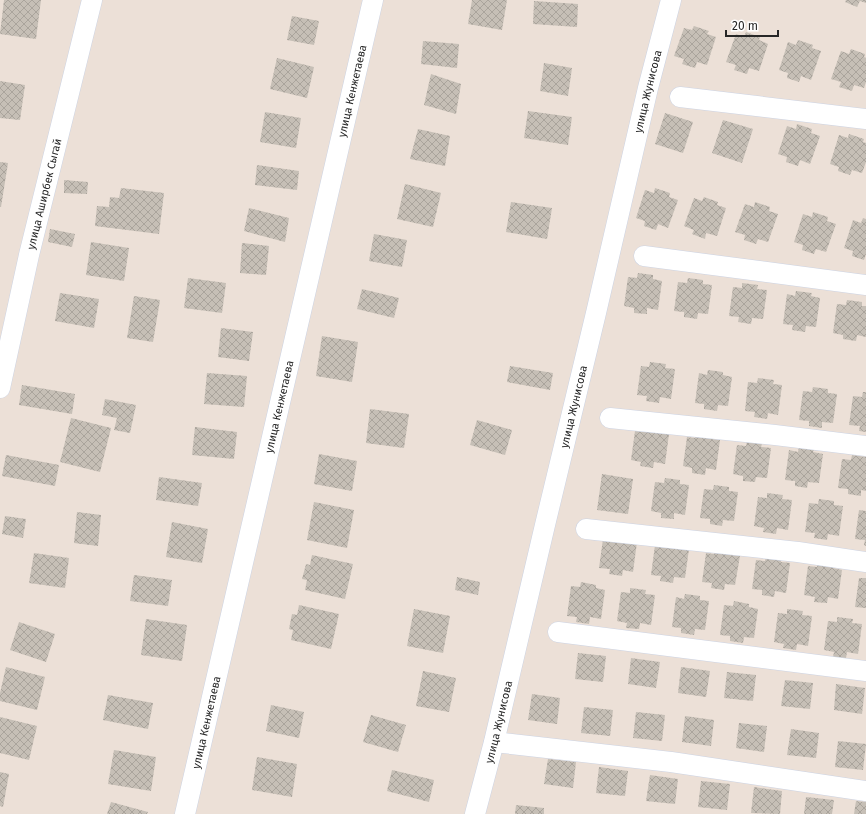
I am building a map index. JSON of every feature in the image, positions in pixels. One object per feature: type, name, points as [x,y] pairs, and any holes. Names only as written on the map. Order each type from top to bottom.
[{"type":"street","name":"улица Аширбек Сыгай","points":[[0,388],[29,255],[92,0]]},
{"type":"street","name":"улица Кенжетаева","points":[[185,814],[373,0]]},
{"type":"street","name":"улица Жунисова","points":[[476,814],[596,313],[648,88],[671,0]]},
{"type":"street","points":[[680,97],[866,119]]},
{"type":"street","points":[[644,256],[866,285]]},
{"type":"street","points":[[610,418],[866,446]]},
{"type":"street","points":[[586,528],[798,552],[866,562]]},
{"type":"street","points":[[558,632],[866,672]]},
{"type":"street","points":[[494,742],[671,762],[866,791]]},
{"type":"building","points":[[4,0],[41,0],[36,39],[0,34]]},
{"type":"building","points":[[472,0],[507,0],[502,30],[468,24]]},
{"type":"building","points":[[846,0],[866,0],[866,3],[860,1],[857,7],[845,2]]},
{"type":"building","points":[[534,1],[578,4],[577,27],[533,24]]},
{"type":"building","points":[[292,16],[319,21],[314,45],[287,40]]},
{"type":"building","points":[[694,26],[709,31],[707,34],[716,37],[707,65],[697,62],[695,68],[682,64],[684,59],[674,56],[684,28],[692,30]]},
{"type":"building","points":[[746,32],[760,37],[759,40],[768,44],[759,71],[749,68],[747,74],[734,70],[736,65],[726,62],[736,34],[744,37]]},
{"type":"building","points":[[798,40],[813,45],[812,48],[821,51],[811,80],[801,76],[799,82],[787,78],[788,73],[779,70],[788,42],[796,45]]},
{"type":"building","points":[[423,41],[459,44],[457,68],[421,64]]},
{"type":"building","points":[[851,49],[865,54],[864,57],[866,58],[866,82],[864,88],[854,85],[852,91],[839,87],[841,82],[831,79],[841,51],[849,54]]},
{"type":"building","points":[[277,58],[314,67],[307,98],[270,89]]},
{"type":"building","points":[[544,63],[572,68],[568,96],[540,91]]},
{"type":"building","points":[[431,74],[461,84],[456,114],[424,105]]},
{"type":"building","points":[[0,81],[25,85],[20,120],[0,118]]},
{"type":"building","points":[[528,111],[572,117],[568,145],[524,138]]},
{"type":"building","points":[[265,112],[301,118],[296,148],[260,142]]},
{"type":"building","points":[[665,113],[693,122],[683,153],[655,144]]},
{"type":"building","points":[[723,120],[753,129],[742,163],[712,153]]},
{"type":"building","points":[[797,124],[812,129],[811,133],[820,136],[810,164],[800,160],[798,166],[786,162],[787,157],[778,154],[787,126],[796,129]]},
{"type":"building","points":[[418,129],[450,136],[445,166],[410,159]]},
{"type":"building","points":[[849,134],[864,139],[863,142],[866,143],[866,162],[862,173],[852,170],[850,175],[838,171],[839,167],[830,164],[839,135],[848,138]]},
{"type":"building","points":[[0,162],[8,163],[1,207],[0,207]]},
{"type":"building","points":[[257,165],[299,171],[297,190],[255,185]]},
{"type":"building","points":[[64,180],[88,182],[87,194],[64,193]]},
{"type":"building","points":[[405,184],[441,193],[433,227],[397,219]]},
{"type":"building","points":[[121,188],[164,193],[159,234],[95,226],[97,206],[109,207],[110,197],[119,198]]},
{"type":"building","points":[[655,188],[670,193],[669,197],[678,200],[668,228],[658,224],[656,230],[644,226],[645,221],[636,218],[645,190],[654,193]]},
{"type":"building","points":[[704,197],[718,202],[717,205],[726,208],[717,236],[706,233],[705,239],[692,234],[694,230],[684,226],[694,198],[702,201]]},
{"type":"building","points":[[511,202],[552,208],[547,239],[506,232]]},
{"type":"building","points":[[755,202],[770,207],[769,211],[778,214],[768,242],[758,239],[756,244],[744,240],[745,235],[735,232],[745,204],[754,207]]},
{"type":"building","points":[[249,208],[289,218],[285,242],[244,231]]},
{"type":"building","points":[[813,212],[828,217],[827,221],[836,224],[826,252],[816,249],[814,254],[802,250],[803,245],[794,242],[803,214],[812,217]]},
{"type":"building","points":[[863,218],[866,219],[866,254],[864,260],[852,256],[853,251],[844,248],[853,220],[861,223]]},
{"type":"building","points":[[50,229],[75,234],[72,247],[48,242]]},
{"type":"building","points":[[374,234],[407,240],[402,267],[369,261]]},
{"type":"building","points":[[91,242],[129,248],[124,281],[86,275]]},
{"type":"building","points":[[242,243],[269,246],[266,275],[240,273]]},
{"type":"building","points":[[638,273],[653,275],[653,279],[662,281],[658,310],[647,308],[647,314],[634,313],[634,308],[624,306],[628,277],[637,278]]},
{"type":"building","points":[[188,278],[226,283],[222,313],[184,308]]},
{"type":"building","points":[[688,278],[703,280],[703,284],[712,285],[708,314],[698,313],[697,319],[684,317],[684,312],[674,311],[678,282],[687,283]]},
{"type":"building","points":[[742,283],[758,285],[757,289],[767,290],[763,319],[752,318],[751,324],[738,322],[739,317],[729,316],[733,287],[742,288]]},
{"type":"building","points":[[362,289],[399,298],[394,318],[357,309]]},
{"type":"building","points":[[796,291],[812,293],[811,296],[820,298],[816,327],[806,326],[805,332],[792,330],[793,325],[783,324],[787,294],[795,296]]},
{"type":"building","points":[[60,293],[99,299],[94,328],[55,321]]},
{"type":"building","points":[[134,296],[160,300],[153,342],[127,338]]},
{"type":"building","points":[[847,300],[862,302],[862,306],[866,306],[866,337],[857,335],[856,341],[843,339],[843,335],[833,333],[837,304],[846,305]]},
{"type":"building","points":[[221,328],[253,332],[249,361],[218,357]]},
{"type":"building","points":[[322,336],[358,342],[352,382],[316,376]]},
{"type":"building","points":[[650,362],[666,364],[665,368],[675,369],[671,399],[660,397],[659,403],[646,401],[647,396],[637,395],[641,366],[649,367]]},
{"type":"building","points":[[510,366],[553,373],[550,390],[507,382]]},
{"type":"building","points":[[708,370],[723,372],[723,375],[732,377],[728,406],[718,405],[717,411],[704,409],[704,404],[695,403],[699,373],[707,375]]},
{"type":"building","points":[[207,373],[247,376],[244,407],[204,404]]},
{"type":"building","points":[[758,378],[774,380],[773,384],[782,385],[778,415],[768,413],[767,419],[754,417],[755,412],[745,411],[748,382],[757,383]]},
{"type":"building","points":[[22,385],[75,394],[72,414],[19,405]]},
{"type":"building","points":[[813,387],[828,389],[828,393],[837,394],[833,423],[822,422],[822,428],[809,426],[809,421],[799,420],[803,391],[812,392]]},
{"type":"building","points":[[863,392],[866,392],[866,432],[859,431],[860,426],[849,425],[853,396],[862,397]]},
{"type":"building","points":[[105,399],[136,405],[130,433],[114,430],[117,418],[102,415]]},
{"type":"building","points":[[370,409],[409,414],[404,448],[366,443]]},
{"type":"building","points":[[71,418],[111,428],[100,472],[60,462]]},
{"type":"building","points":[[477,420],[512,430],[505,455],[470,445]]},
{"type":"building","points":[[195,427],[237,432],[234,459],[192,455]]},
{"type":"building","points":[[644,427],[659,433],[669,434],[665,464],[654,462],[653,468],[640,466],[641,462],[631,460],[635,431],[644,432]]},
{"type":"building","points":[[696,433],[711,436],[711,439],[720,440],[716,470],[706,468],[705,475],[692,473],[692,468],[683,466],[687,437],[695,438]]},
{"type":"building","points":[[747,441],[762,444],[761,447],[771,448],[767,478],[756,477],[755,482],[743,481],[743,476],[733,474],[737,445],[746,446]]},
{"type":"building","points":[[799,447],[814,449],[813,452],[823,454],[819,483],[808,482],[807,488],[795,486],[795,481],[785,480],[789,450],[798,452]]},
{"type":"building","points":[[319,454],[357,461],[352,491],[314,484]]},
{"type":"building","points":[[6,455],[59,465],[55,486],[2,476]]},
{"type":"building","points":[[852,455],[866,457],[866,491],[861,490],[861,496],[848,494],[848,489],[838,488],[842,459],[851,460]]},
{"type":"building","points":[[602,474],[633,479],[628,514],[597,510]]},
{"type":"building","points":[[159,477],[202,483],[198,506],[156,500]]},
{"type":"building","points":[[665,478],[680,480],[680,484],[689,485],[685,515],[674,513],[674,519],[661,518],[661,513],[651,511],[655,482],[664,483]]},
{"type":"building","points":[[714,485],[729,487],[729,491],[738,492],[734,521],[723,520],[722,526],[710,524],[710,519],[700,518],[704,489],[713,490]]},
{"type":"building","points":[[767,493],[783,495],[782,499],[792,500],[788,530],[777,528],[776,534],[763,532],[764,528],[754,526],[758,497],[767,498]]},
{"type":"building","points":[[819,499],[834,501],[834,505],[843,506],[839,536],[828,534],[827,540],[814,538],[815,533],[805,532],[809,503],[818,504]]},
{"type":"building","points":[[314,502],[354,510],[347,548],[307,540]]},
{"type":"building","points":[[859,510],[866,511],[866,546],[864,545],[865,540],[855,539]]},
{"type":"building","points":[[77,512],[101,515],[98,546],[74,543]]},
{"type":"building","points":[[5,516],[26,519],[23,538],[2,534]]},
{"type":"building","points":[[172,522],[208,529],[202,563],[166,557]]},
{"type":"building","points":[[603,539],[637,542],[633,572],[623,570],[622,576],[609,574],[610,569],[599,568]]},
{"type":"building","points":[[655,545],[689,549],[685,578],[674,577],[673,583],[660,581],[661,576],[651,575]]},
{"type":"building","points":[[715,549],[730,555],[740,556],[735,585],[725,584],[724,590],[711,588],[712,583],[702,582],[706,553],[714,554]]},
{"type":"building","points":[[34,553],[69,558],[65,588],[29,583]]},
{"type":"building","points":[[312,555],[353,564],[345,599],[305,590],[307,580],[302,579],[306,564],[310,565]]},
{"type":"building","points":[[766,556],[781,558],[781,562],[790,563],[786,593],[775,591],[774,597],[762,595],[762,590],[752,589],[756,560],[765,561]]},
{"type":"building","points":[[818,562],[833,564],[833,568],[842,570],[838,599],[828,597],[827,603],[814,602],[815,597],[804,595],[808,566],[817,567]]},
{"type":"building","points":[[134,575],[172,580],[168,606],[130,601]]},
{"type":"building","points":[[457,577],[480,582],[478,595],[455,590]]},
{"type":"building","points":[[859,578],[866,578],[866,608],[855,607]]},
{"type":"building","points":[[581,582],[596,585],[596,588],[605,590],[601,619],[590,617],[589,624],[576,622],[577,617],[567,616],[571,586],[580,587]]},
{"type":"building","points":[[630,588],[646,590],[645,594],[655,595],[651,625],[640,623],[639,629],[626,628],[627,623],[617,621],[621,592],[630,593]]},
{"type":"building","points":[[685,594],[700,596],[700,600],[709,601],[705,630],[695,629],[694,635],[681,633],[681,628],[672,627],[676,597],[684,599]]},
{"type":"building","points":[[734,601],[749,604],[749,607],[758,609],[754,638],[744,637],[743,643],[730,641],[730,636],[720,635],[724,605],[733,606]]},
{"type":"building","points":[[299,605],[339,614],[331,649],[291,640],[293,630],[289,629],[292,614],[297,615]]},
{"type":"building","points":[[414,609],[450,616],[443,653],[407,646]]},
{"type":"building","points":[[787,609],[803,611],[802,615],[812,616],[808,646],[797,644],[796,650],[783,648],[784,644],[774,642],[778,613],[787,614]]},
{"type":"building","points":[[837,617],[853,619],[852,623],[862,624],[858,654],[847,652],[846,658],[833,657],[834,652],[824,650],[828,621],[837,622]]},
{"type":"building","points":[[146,619],[187,625],[182,661],[141,655]]},
{"type":"building","points":[[19,622],[55,634],[46,662],[10,650]]},
{"type":"building","points":[[578,653],[606,656],[603,682],[575,679]]},
{"type":"building","points":[[631,658],[660,662],[656,688],[628,684]]},
{"type":"building","points":[[6,667],[45,677],[37,710],[0,701],[0,693]]},
{"type":"building","points":[[681,667],[710,671],[706,697],[678,693]]},
{"type":"building","points":[[423,671],[456,678],[449,712],[416,706]]},
{"type":"building","points":[[727,672],[756,675],[753,701],[724,698]]},
{"type":"building","points":[[785,680],[813,683],[810,709],[781,706]]},
{"type":"building","points":[[836,684],[865,688],[862,714],[834,710]]},
{"type":"building","points":[[532,694],[560,698],[557,724],[528,720]]},
{"type":"building","points":[[108,695],[153,703],[148,729],[103,720]]},
{"type":"building","points":[[271,705],[304,712],[299,738],[266,731]]},
{"type":"building","points":[[584,707],[613,710],[610,736],[581,733]]},
{"type":"building","points":[[636,712],[665,715],[662,741],[633,738]]},
{"type":"building","points":[[371,715],[406,725],[398,752],[363,742]]},
{"type":"building","points":[[685,716],[714,720],[711,746],[682,742]]},
{"type":"building","points":[[0,717],[37,726],[29,760],[0,753]]},
{"type":"building","points":[[739,723],[767,726],[764,752],[736,748]]},
{"type":"building","points":[[791,729],[819,733],[816,758],[787,755]]},
{"type":"building","points":[[838,741],[866,744],[863,770],[835,767]]},
{"type":"building","points":[[114,750],[156,757],[151,791],[108,784]]},
{"type":"building","points":[[257,757],[297,764],[292,797],[252,790]]},
{"type":"building","points":[[548,759],[576,762],[573,788],[544,784]]},
{"type":"building","points":[[599,767],[628,771],[625,796],[596,793]]},
{"type":"building","points":[[392,770],[434,780],[429,802],[387,791]]},
{"type":"building","points":[[0,772],[9,774],[3,807],[0,806]]},
{"type":"building","points":[[650,775],[678,779],[675,804],[646,801]]},
{"type":"building","points":[[701,781],[730,784],[727,810],[698,807]]},
{"type":"building","points":[[754,787],[782,791],[780,814],[751,813]]},
{"type":"building","points":[[806,797],[834,800],[832,814],[804,814]]},
{"type":"building","points":[[856,801],[866,802],[866,814],[854,814]]},
{"type":"building","points":[[111,802],[148,812],[147,814],[107,814]]},
{"type":"building","points":[[516,805],[544,808],[544,814],[515,814]]}]
